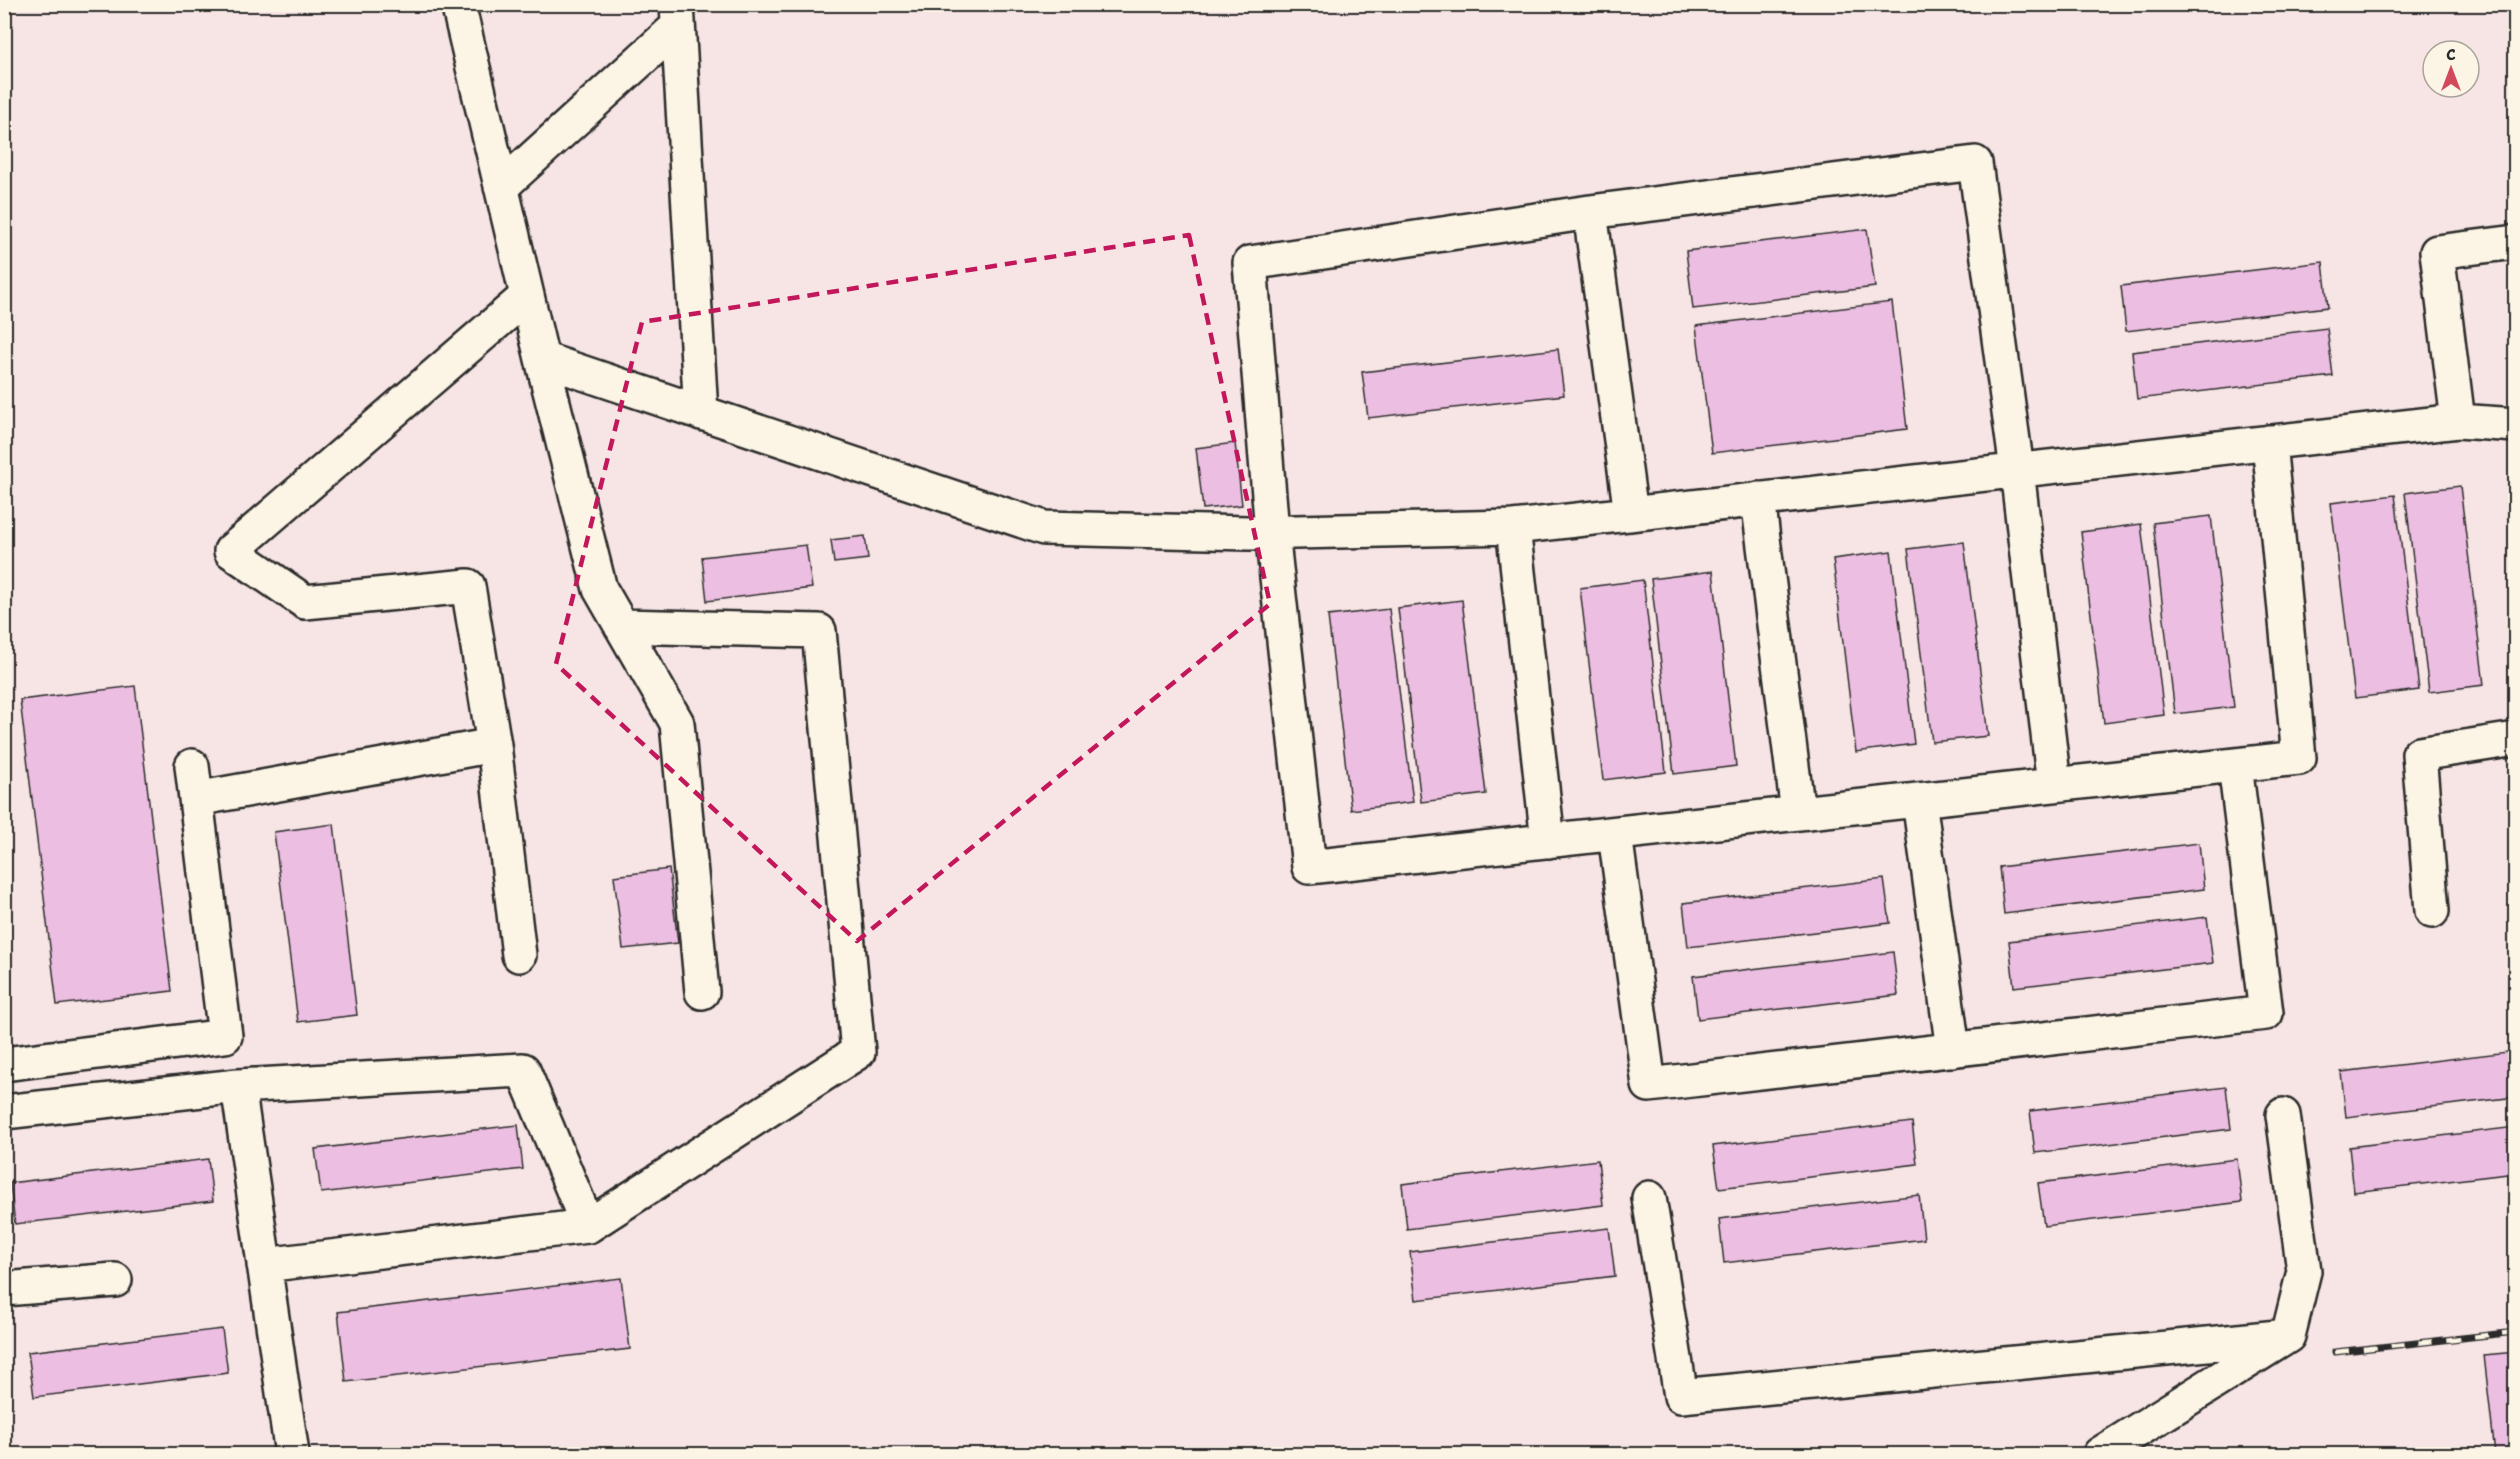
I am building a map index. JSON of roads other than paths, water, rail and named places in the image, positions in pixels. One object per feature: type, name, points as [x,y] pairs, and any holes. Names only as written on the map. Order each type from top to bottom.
[{"type":"street","points":[[458,4],[542,359],[600,589],[676,723],[702,992]]},
{"type":"street","points":[[501,187],[677,16]]},
{"type":"street","points":[[677,16],[701,413]]},
{"type":"street","points":[[2054,785],[2017,470],[1975,163],[1590,212],[1250,263],[1260,533],[1309,867],[1615,834],[2299,758],[2270,442]]},
{"type":"street","points":[[1590,212],[1631,514]]},
{"type":"street","points":[[2458,421],[2438,252],[2516,242]]},
{"type":"street","points":[[519,955],[494,745],[468,586],[305,602],[231,551],[527,296]]},
{"type":"street","points":[[542,359],[1044,528],[1260,533],[1513,527],[2458,421],[2516,425]]},
{"type":"street","points":[[1758,499],[1798,813]]},
{"type":"street","points":[[1513,527],[1548,841]]},
{"type":"street","points":[[264,1265],[588,1226],[858,1052],[819,631],[621,626]]},
{"type":"street","points":[[2432,911],[2419,754],[2516,739]]},
{"type":"street","points":[[196,799],[494,745]]},
{"type":"street","points":[[1615,834],[1649,1086],[2266,1013],[2235,765]]},
{"type":"street","points":[[4,1065],[225,1036],[192,766]]},
{"type":"street","points":[[1920,800],[1953,1050]]},
{"type":"street","points":[[4,1112],[238,1086],[523,1070],[588,1226]]},
{"type":"street","points":[[238,1086],[292,1455]]},
{"type":"street","points":[[2100,1455],[2288,1336],[2304,1271],[2283,1115]]},
{"type":"street","points":[[1649,1198],[1681,1396],[2288,1336]]},
{"type":"street","points":[[4,1289],[115,1281]]},
{"type":"railway","points":[[2335,1352],[2516,1332]]}]
